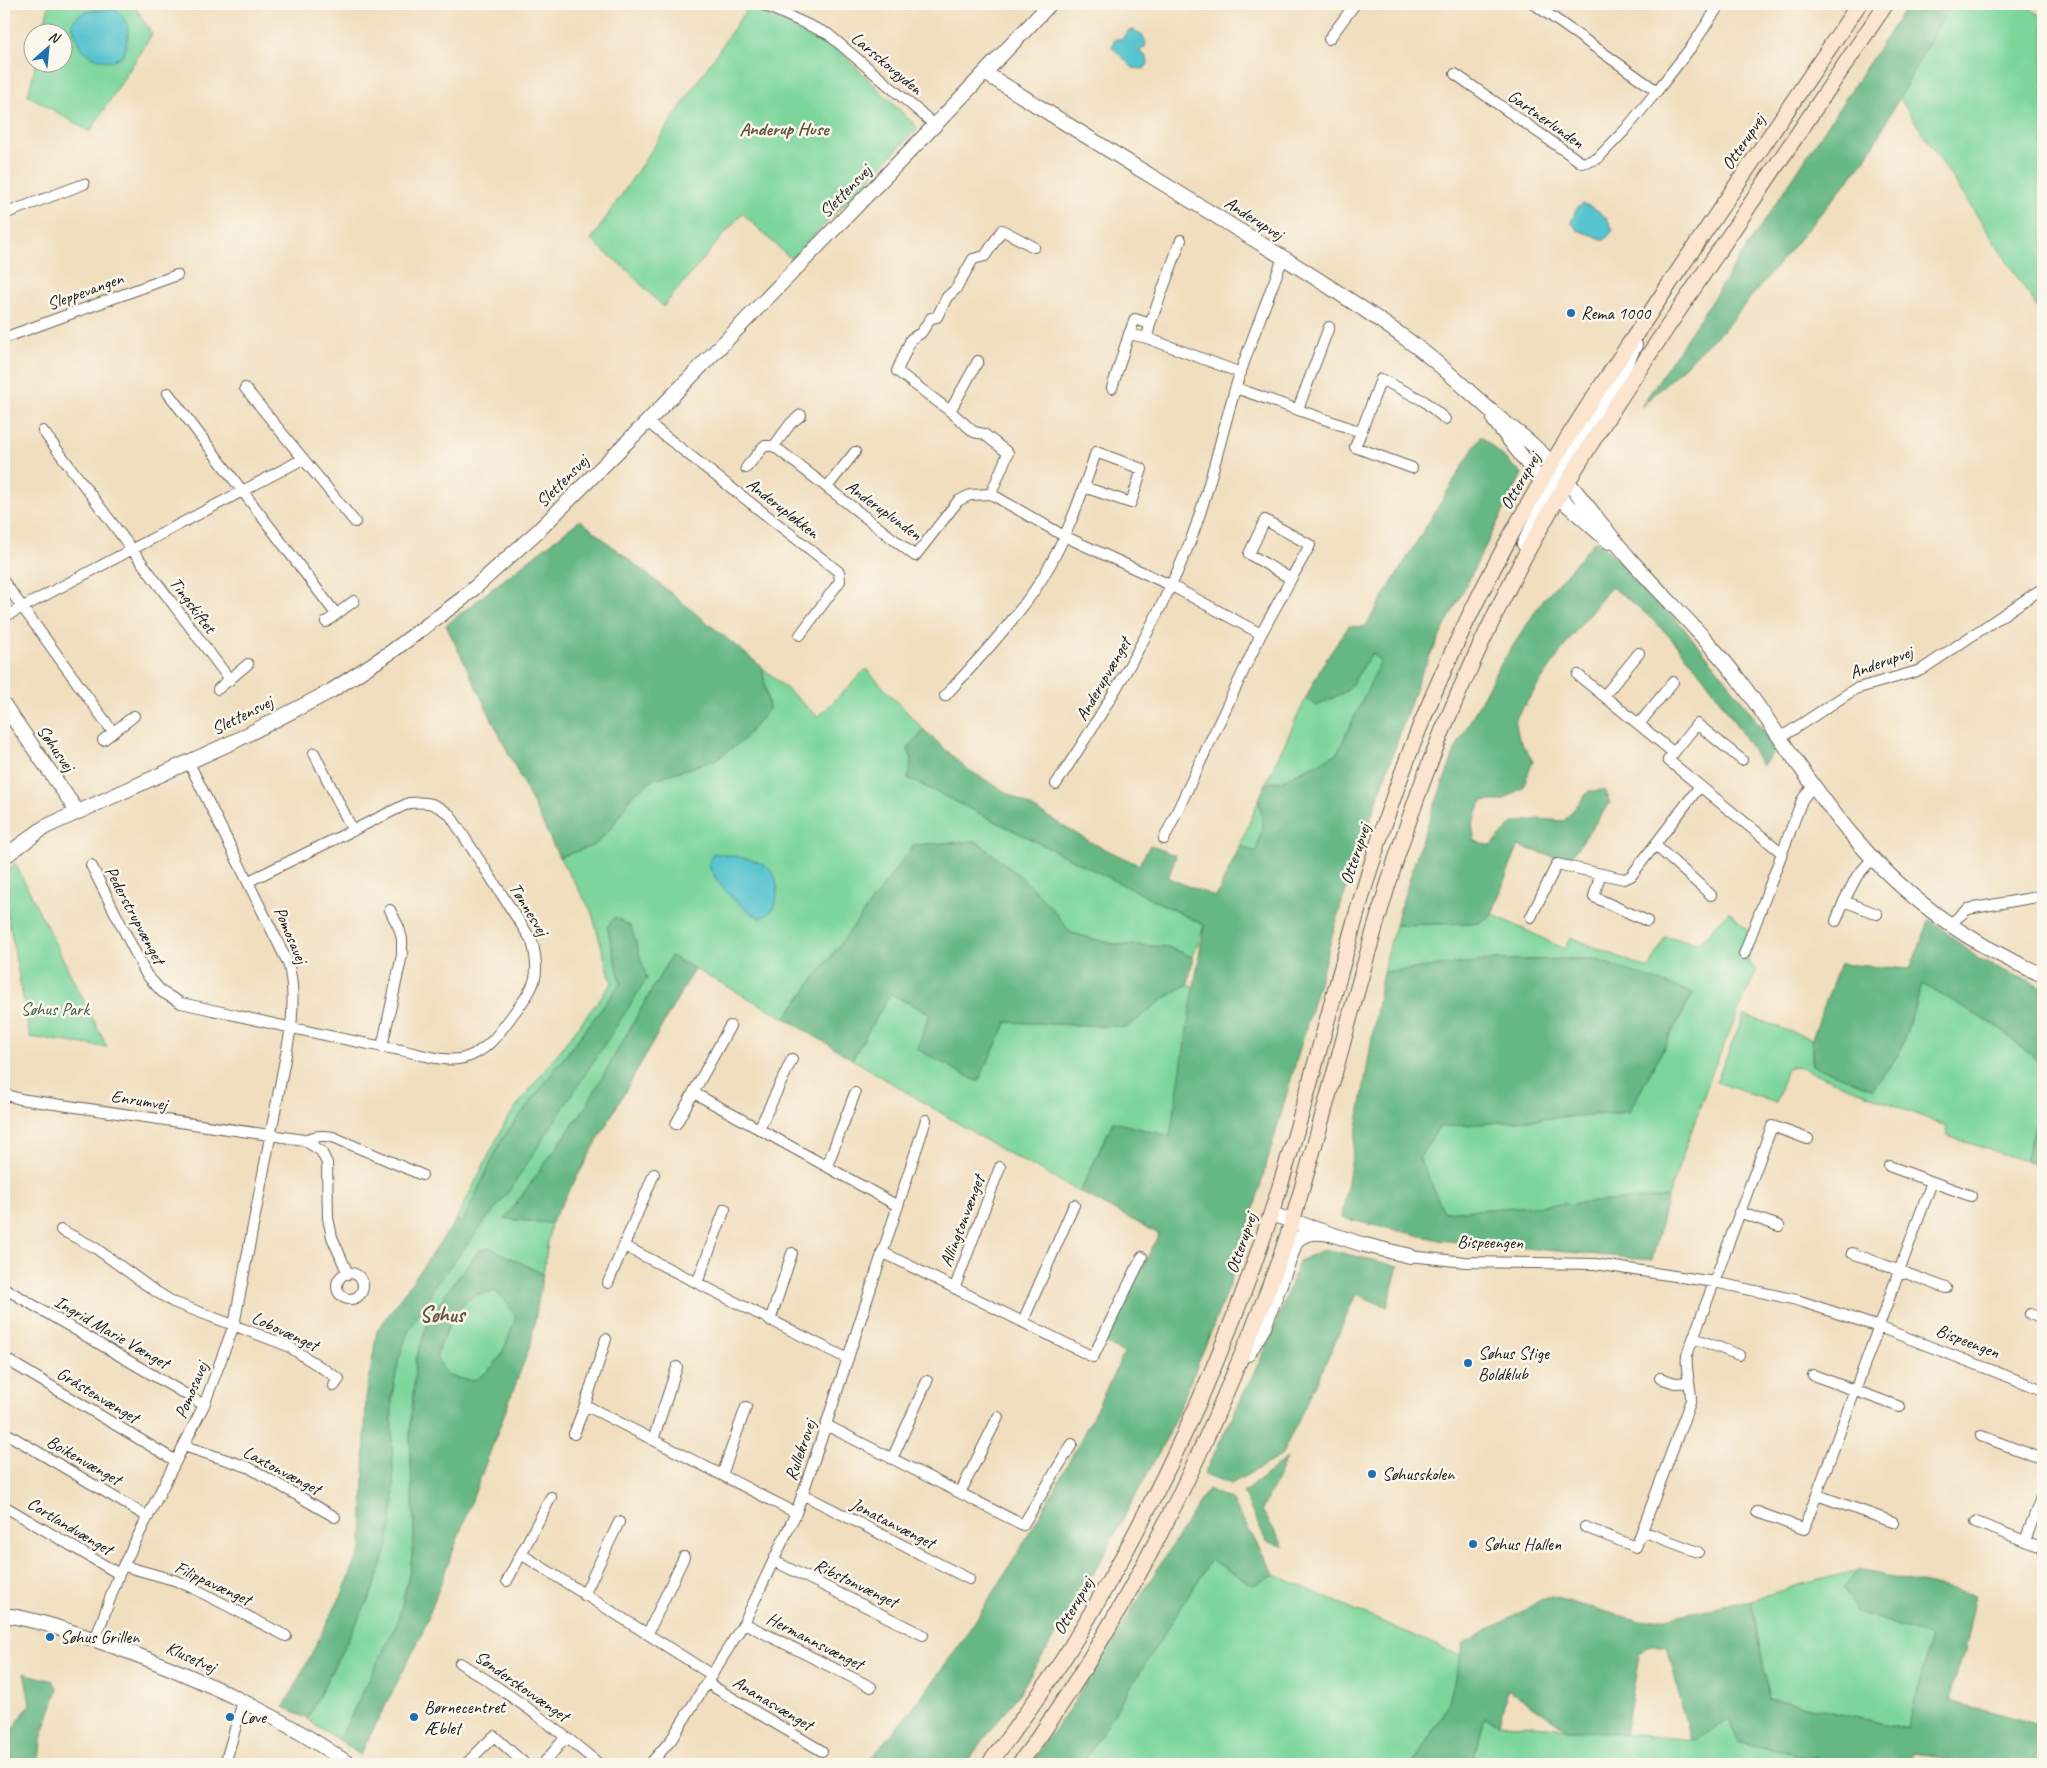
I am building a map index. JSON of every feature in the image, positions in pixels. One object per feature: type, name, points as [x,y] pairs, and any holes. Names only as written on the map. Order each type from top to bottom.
[{"type":"main road","name":"Otterupvej","points":[[1019,1764],[1091,1657],[1135,1581],[1180,1496],[1260,1314],[1292,1222],[1382,901],[1442,734],[1492,621],[1523,560],[1550,489],[1551,464],[1859,4]]},
{"type":"main road","name":"Otterupvej","points":[[989,1764],[1072,1646],[1116,1570],[1160,1486],[1197,1407],[1238,1308],[1270,1214],[1295,1133],[1361,895],[1392,803],[1421,724],[1460,638],[1504,549],[1550,489],[1564,479],[1886,4]]},
{"type":"street","name":"Larsskovgyden","points":[[762,4],[828,34],[935,125]]},
{"type":"street","name":"Slettensvej","points":[[4,857],[45,827],[235,741],[331,690],[392,652],[484,580],[539,530],[647,422],[1050,4]]},
{"type":"street","points":[[1329,39],[1355,4]]},
{"type":"street","points":[[1534,4],[1657,91]]},
{"type":"street","name":"Gartnerlunden","points":[[1455,74],[1582,163],[1597,159],[1625,130],[1692,46],[1720,4]]},
{"type":"street","name":"Anderupvej","points":[[985,73],[1283,258],[1406,339],[1454,376],[1551,464],[1630,559],[1709,642],[1739,679],[1813,785],[1850,833],[1873,858],[1908,892],[1973,940],[2011,962],[2043,975]]},
{"type":"street","points":[[4,214],[84,184]]},
{"type":"street","points":[[1034,247],[1002,230],[985,256],[973,259],[956,289],[947,297],[937,317],[931,318],[921,333],[911,339],[896,371],[950,411],[974,432],[984,434],[1008,453],[990,494],[1064,536],[1170,585],[1262,634]]},
{"type":"street","points":[[1148,338],[1150,324],[1181,240]]},
{"type":"street","name":"Anderupvænget","points":[[1056,784],[1095,725],[1139,650],[1190,542],[1205,498],[1236,388],[1283,258]]},
{"type":"street","name":"Sleppevangen","points":[[4,338],[177,275]]},
{"type":"street","points":[[1564,479],[1621,374],[1647,318]]},
{"type":"street","points":[[1112,388],[1134,319],[1150,324]]},
{"type":"street","points":[[1298,409],[1329,327]]},
{"type":"street","points":[[1129,334],[1148,338],[1241,373]]},
{"type":"street","points":[[950,411],[978,361]]},
{"type":"street","points":[[1412,468],[1355,447],[1382,379],[1424,401],[1445,419]]},
{"type":"street","points":[[245,388],[355,522]]},
{"type":"street","points":[[1236,388],[1361,432]]},
{"type":"street","points":[[168,394],[336,614]]},
{"type":"street","name":"Anderupvej","points":[[1492,412],[1495,424],[1550,489],[1594,530],[1630,559]]},
{"type":"street","points":[[746,468],[764,446],[774,446],[791,423],[802,415]]},
{"type":"street","name":"Anderupløkken","points":[[647,422],[839,572],[840,581],[800,635]]},
{"type":"street","name":"Tingskiftet","points":[[43,431],[130,550],[230,680]]},
{"type":"street","name":"Anderuplunden","points":[[774,446],[915,556],[958,501],[970,495],[990,494]]},
{"type":"street","name":"Anderuplunden","points":[[827,487],[855,452]]},
{"type":"street","points":[[945,696],[997,640],[1035,590],[1064,536],[1096,452],[1142,469],[1131,503],[1084,487]]},
{"type":"street","points":[[4,618],[303,459]]},
{"type":"street","points":[[1164,840],[1262,634],[1310,545],[1265,520],[1249,554],[1291,579]]},
{"type":"street","points":[[4,582],[113,732]]},
{"type":"street","name":"Anderupvej","points":[[1780,738],[1855,689],[1921,670],[2043,588]]},
{"type":"street","points":[[326,622],[354,601]]},
{"type":"street","points":[[1604,696],[1639,653]]},
{"type":"street","points":[[218,689],[248,664]]},
{"type":"street","points":[[1578,675],[1674,753]]},
{"type":"street","points":[[1639,724],[1673,682]]},
{"type":"street","name":"Søhusvej","points":[[4,705],[78,811]]},
{"type":"street","points":[[103,740],[134,716]]},
{"type":"street","points":[[1742,760],[1698,724],[1668,760],[1781,852]]},
{"type":"street","points":[[314,753],[353,830]]},
{"type":"street","name":"Pomosavej","points":[[95,1640],[122,1570],[204,1405],[234,1325],[291,1028],[294,1000],[293,981],[288,963],[249,881],[188,762]]},
{"type":"street","points":[[1744,954],[1802,800],[1813,785]]},
{"type":"street","points":[[1531,918],[1557,864],[1624,879],[1631,876],[1656,846],[1700,786]]},
{"type":"street","name":"Tønnesvej","points":[[249,881],[409,803],[424,801],[438,806],[450,815],[532,941],[538,961],[536,977],[529,994],[490,1044],[477,1053],[463,1058],[451,1059],[382,1047],[291,1028]]},
{"type":"street","points":[[1656,846],[1710,895]]},
{"type":"street","points":[[1836,921],[1857,876],[1873,858]]},
{"type":"street","name":"Pederstrupvænget","points":[[91,865],[146,974],[162,992],[181,1003],[291,1028]]},
{"type":"street","points":[[1600,875],[1594,897],[1647,922]]},
{"type":"street","points":[[1950,924],[1968,909],[2043,896]]},
{"type":"street","points":[[1844,901],[1878,914]]},
{"type":"street","points":[[382,1047],[402,955],[399,928],[390,910]]},
{"type":"street","points":[[676,1124],[730,1026]]},
{"type":"street","points":[[759,1129],[792,1059]]},
{"type":"street","points":[[694,1093],[898,1206]]},
{"type":"street","points":[[827,1166],[855,1093]]},
{"type":"street","name":"Enrumvej","points":[[4,1094],[20,1099],[270,1136]]},
{"type":"street","name":"Rullekrovej","points":[[650,1764],[671,1740],[744,1623],[796,1513],[926,1120]]},
{"type":"street","points":[[1585,1527],[1636,1547],[1691,1400],[1686,1366],[1687,1355],[1772,1126],[1808,1139]]},
{"type":"street","points":[[270,1136],[304,1140],[319,1136],[333,1137],[422,1175]]},
{"type":"street","points":[[304,1140],[321,1151],[326,1163],[328,1218],[332,1237],[348,1274]]},
{"type":"street","points":[[1889,1166],[1971,1196]]},
{"type":"street","name":"Allingtonvænget","points":[[955,1287],[1000,1167]]},
{"type":"street","points":[[608,1283],[654,1174]]},
{"type":"street","points":[[1756,1512],[1804,1529],[1932,1182]]},
{"type":"street","points":[[1023,1321],[1074,1205]]},
{"type":"street","points":[[697,1284],[725,1209]]},
{"type":"street","points":[[1739,1212],[1779,1226]]},
{"type":"street","name":"Bispeengen","points":[[1270,1214],[1361,1244],[1410,1256],[1465,1262],[1595,1264],[1714,1282],[1796,1300],[1879,1327],[2043,1390]]},
{"type":"street","points":[[61,1230],[94,1246],[152,1289],[173,1302],[234,1325]]},
{"type":"street","points":[[1230,1382],[1264,1327],[1296,1241],[1309,1233],[1330,1234]]},
{"type":"street","points":[[624,1246],[848,1359]]},
{"type":"street","name":"Allingtonvænget","points":[[882,1252],[1093,1357],[1142,1257]]},
{"type":"street","points":[[770,1321],[792,1253]]},
{"type":"street","points":[[1852,1253],[1946,1288]]},
{"type":"street","name":"Ingrid Marie Vænget","points":[[4,1288],[204,1405]]},
{"type":"street","points":[[2030,1314],[2043,1319]]},
{"type":"street","name":"Lobovænget","points":[[234,1325],[288,1346],[309,1358],[339,1379],[334,1386]]},
{"type":"street","points":[[1694,1338],[1738,1355]]},
{"type":"street","points":[[574,1434],[606,1339]]},
{"type":"street","name":"Gråstenvænget","points":[[4,1358],[176,1461]]},
{"type":"street","points":[[654,1440],[677,1367]]},
{"type":"street","points":[[1813,1375],[1900,1407]]},
{"type":"street","points":[[1660,1378],[1675,1383],[1689,1382]]},
{"type":"street","points":[[892,1459],[927,1381]]},
{"type":"street","points":[[585,1405],[796,1513]]},
{"type":"street","points":[[722,1475],[746,1407]]},
{"type":"street","points":[[960,1493],[998,1417]]},
{"type":"street","points":[[826,1425],[1023,1525],[1072,1444]]},
{"type":"street","name":"Boikenvænget","points":[[4,1432],[148,1517]]},
{"type":"street","points":[[1981,1436],[2043,1459]]},
{"type":"street","name":"Laxtonvænget","points":[[184,1446],[248,1467],[335,1517]]},
{"type":"street","points":[[2025,1541],[2043,1492]]},
{"type":"street","name":"Jonatanvænget","points":[[802,1494],[969,1579]]},
{"type":"street","points":[[1817,1495],[1893,1522]]},
{"type":"street","points":[[507,1581],[551,1497]]},
{"type":"street","name":"Cortlandvænget","points":[[4,1506],[122,1570]]},
{"type":"street","points":[[584,1595],[619,1522]]},
{"type":"street","points":[[1976,1522],[2043,1548]]},
{"type":"street","points":[[1642,1531],[1698,1552]]},
{"type":"street","name":"Ananasvænget","points":[[521,1554],[584,1595],[648,1633],[710,1679],[822,1751]]},
{"type":"street","points":[[648,1633],[684,1557]]},
{"type":"street","name":"Ribstonvænget","points":[[774,1561],[923,1635]]},
{"type":"street","name":"Filippavænget","points":[[122,1570],[174,1580],[286,1636]]},
{"type":"street","name":"Klusetvej","points":[[4,1616],[39,1621],[192,1677],[298,1731],[349,1764]]},
{"type":"street","name":"Hermannsvænget","points":[[744,1623],[871,1688]]},
{"type":"street","name":"Sønderskovvænget","points":[[460,1663],[496,1685],[599,1764]]},
{"type":"street","points":[[224,1764],[243,1702]]},
{"type":"street","points":[[466,1764],[494,1736],[525,1764]]},
{"type":"street","name":"Sønderskovvænget","points":[[543,1764],[566,1737]]},
{"type":"green space","points":[[49,4],[133,4],[152,34],[90,132],[28,95],[34,72],[72,72],[72,22],[45,22]]},
{"type":"green space","points":[[1908,4],[1950,4],[1866,159],[1726,327],[1641,407]]},
{"type":"green space","points":[[1950,4],[2023,4],[2043,17],[2043,316],[1899,97]]},
{"type":"green space","points":[[748,7],[828,40],[918,128],[791,259],[742,213],[663,307],[626,269],[591,240]]},
{"type":"green space","points":[[1481,436],[1522,474],[1419,678],[1342,902],[1241,1253],[1209,1337],[1167,1437],[1096,1569],[1018,1695],[965,1764],[866,1764],[905,1718],[942,1669],[1009,1568],[1069,1462],[1124,1353],[1105,1343],[1159,1234],[1080,1192],[1113,1122],[1170,1136],[1204,925],[908,778],[912,759],[908,749],[924,730],[967,769],[1092,843],[1139,865],[1150,845],[1176,856],[1168,878],[1216,897],[1240,846],[1256,852],[1263,826],[1259,799],[1266,783],[1281,781],[1337,754],[1381,661],[1372,653],[1348,690],[1317,706],[1306,698],[1321,667],[1349,626],[1365,627]]},
{"type":"green space","points":[[580,520],[762,667],[769,709],[742,741],[715,760],[654,779],[632,795],[613,825],[595,845],[559,857],[446,625]]},
{"type":"green space","points":[[1596,540],[1646,588],[1693,639],[1736,693],[1776,749],[1762,766],[1731,716],[1677,645],[1635,604],[1611,587],[1571,637],[1515,719],[1519,739],[1533,761],[1523,787],[1502,801],[1482,801],[1472,825],[1475,841],[1491,846],[1513,823],[1538,819],[1564,821],[1589,791],[1604,790],[1610,803],[1568,861],[1518,846],[1492,914],[1479,923],[1395,925],[1421,842],[1456,748],[1497,670],[1543,600]]},
{"type":"green space","points":[[1372,653],[1381,662],[1337,754],[1281,781],[1266,783],[1306,698],[1317,706],[1348,690]]},
{"type":"green space","points":[[762,667],[818,717],[866,669],[924,730],[908,749],[912,759],[908,778],[1204,925],[1193,957],[1168,947],[1114,944],[1071,933],[1050,906],[1020,876],[976,841],[914,845],[785,1018],[671,956],[585,1108],[505,1219],[551,1223],[543,1274],[491,1248],[479,1250],[447,1292],[429,1320],[416,1359],[410,1432],[414,1537],[410,1571],[398,1621],[339,1740],[307,1719],[372,1592],[392,1423],[393,1390],[399,1356],[406,1335],[416,1315],[436,1284],[647,979],[607,927],[621,983],[502,1139],[462,1223],[456,1220],[507,1119],[612,983],[591,910],[559,857],[595,845],[613,825],[632,795],[654,779],[715,760],[769,709]]},
{"type":"green space","points":[[1259,799],[1263,826],[1256,852],[1240,846]]},
{"type":"green space","points":[[976,841],[1020,876],[1050,906],[1071,933],[1114,944],[1168,947],[1193,957],[1188,984],[1165,998],[1127,1027],[1007,1022],[978,1082],[917,1049],[930,1013],[890,994],[852,1059],[785,1018],[914,845]]},
{"type":"green space","name":"Søhus Park","points":[[15,863],[107,1047],[30,1037],[4,894],[4,874]]},
{"type":"green space","points":[[1729,911],[1754,937],[1747,959],[1756,971],[1713,1070],[1668,1197],[1444,1212],[1419,1158],[1439,1127],[1629,1112],[1693,994],[1594,959],[1495,960],[1383,972],[1395,925],[1479,923],[1492,914],[1565,949],[1570,937],[1649,969],[1665,937],[1700,943]]},
{"type":"green space","points":[[615,917],[631,927],[647,979],[510,1190],[436,1284],[407,1334],[399,1359],[391,1398],[394,1504],[388,1546],[372,1592],[307,1719],[284,1707],[342,1594],[362,1547],[366,1398],[377,1331],[456,1220],[462,1223],[502,1139],[621,983],[607,927]]},
{"type":"green space","points":[[1930,919],[1980,960],[2043,987],[2043,1065],[1999,1028],[1922,984],[1899,1054],[1873,1089],[1812,1065],[1812,1039],[1840,964],[1910,969]]},
{"type":"green space","points":[[671,956],[694,969],[551,1223],[505,1219],[585,1108]]},
{"type":"green space","points":[[1594,959],[1693,993],[1629,1112],[1439,1127],[1419,1158],[1444,1212],[1668,1197],[1652,1260],[1439,1240],[1342,1218],[1383,972],[1495,960]]},
{"type":"green space","points":[[1922,983],[1999,1028],[2043,1065],[2043,1099],[2025,1161],[1947,1136],[1946,1126],[1796,1066],[1787,1068],[1776,1103],[1716,1082],[1744,1015],[1812,1039],[1812,1065],[1899,1054]]},
{"type":"green space","points":[[1188,984],[1195,987],[1170,1137],[1113,1122],[1080,1192],[1002,1150],[852,1059],[890,994],[930,1013],[1007,1022],[1127,1027],[1165,998]]},
{"type":"green space","points":[[2043,1099],[2043,1168],[2025,1161]]},
{"type":"green space","points":[[491,1248],[543,1274],[531,1343],[421,1636],[360,1755],[339,1740],[398,1621],[410,1571],[414,1517],[410,1432],[416,1359],[429,1320],[447,1292],[479,1250]],"holes":[[[495,1291],[504,1299],[516,1317],[505,1346],[496,1362],[490,1369],[472,1381],[448,1376],[436,1357],[451,1320],[457,1311],[463,1304],[481,1293]]]},
{"type":"green space","points":[[1325,1249],[1398,1266],[1387,1307],[1356,1294],[1324,1367],[1281,1456],[1231,1484],[1204,1474],[1270,1340],[1299,1261]]},
{"type":"green space","points":[[495,1291],[504,1299],[516,1317],[501,1355],[490,1369],[472,1382],[448,1376],[436,1357],[452,1320],[463,1304],[471,1298],[481,1293]]},
{"type":"green space","points":[[1287,1458],[1262,1510],[1284,1547],[1266,1541],[1243,1493]]},
{"type":"green space","points":[[1208,1489],[1232,1501],[1275,1575],[1253,1585],[1211,1560],[1082,1764],[1029,1764],[1070,1708]]},
{"type":"green space","points":[[1211,1559],[1253,1585],[1275,1575],[1461,1656],[1448,1705],[1413,1764],[1082,1764]]},
{"type":"green space","points":[[1859,1570],[1843,1588],[1857,1612],[1931,1636],[1908,1729],[1769,1698],[1751,1600],[1802,1584]]},
{"type":"green space","points":[[1859,1570],[1976,1595],[1966,1643],[1949,1700],[2043,1726],[2043,1764],[1995,1764],[1913,1753],[1911,1764],[1845,1764],[1738,1742],[1730,1718],[1695,1741],[1690,1740],[1667,1645],[1650,1645],[1639,1656],[1625,1734],[1566,1729],[1508,1689],[1499,1723],[1485,1717],[1472,1764],[1413,1764],[1448,1705],[1464,1643],[1540,1600],[1552,1597],[1640,1621],[1660,1619],[1751,1600],[1769,1698],[1908,1729],[1931,1636],[1857,1612],[1843,1588]]},
{"type":"green space","points":[[24,1673],[53,1681],[58,1689],[41,1739],[39,1764],[10,1764],[13,1729],[30,1704]]},
{"type":"green space","points":[[1485,1717],[1499,1723],[1695,1740],[1730,1717],[1738,1742],[1845,1764],[1472,1764]]},
{"type":"water","points":[[114,9],[127,24],[128,34],[124,54],[112,62],[95,57],[84,51],[77,40],[72,23],[81,14],[90,11]]},
{"type":"water","points":[[1134,30],[1141,34],[1146,42],[1145,47],[1139,51],[1147,57],[1148,64],[1144,69],[1133,68],[1112,47],[1115,39],[1122,39],[1128,31]]},
{"type":"water","points":[[1583,204],[1601,213],[1611,225],[1613,230],[1605,240],[1577,230],[1571,222],[1577,208]]},
{"type":"water","points":[[713,853],[757,862],[766,866],[773,873],[777,882],[777,895],[776,903],[768,914],[760,918],[730,896],[712,873],[708,864]]},
{"type":"place","name":"Rema 1000","points":[[1571,313]]},
{"type":"place","name":"Søhus Stige Boldklub","points":[[1468,1363]]},
{"type":"place","name":"Søhusskolen","points":[[1372,1474]]},
{"type":"place","name":"Søhus Hallen","points":[[1473,1544]]},
{"type":"place","name":"Søhus Grillen","points":[[50,1637]]},
{"type":"place","name":"Løve","points":[[230,1717]]},
{"type":"place","name":"Børnecentret Æblet","points":[[414,1717]]},
{"type":"district","name":"Anderup Huse","points":[[784,129]]},
{"type":"district","name":"Søhus","points":[[442,1315]]}]
